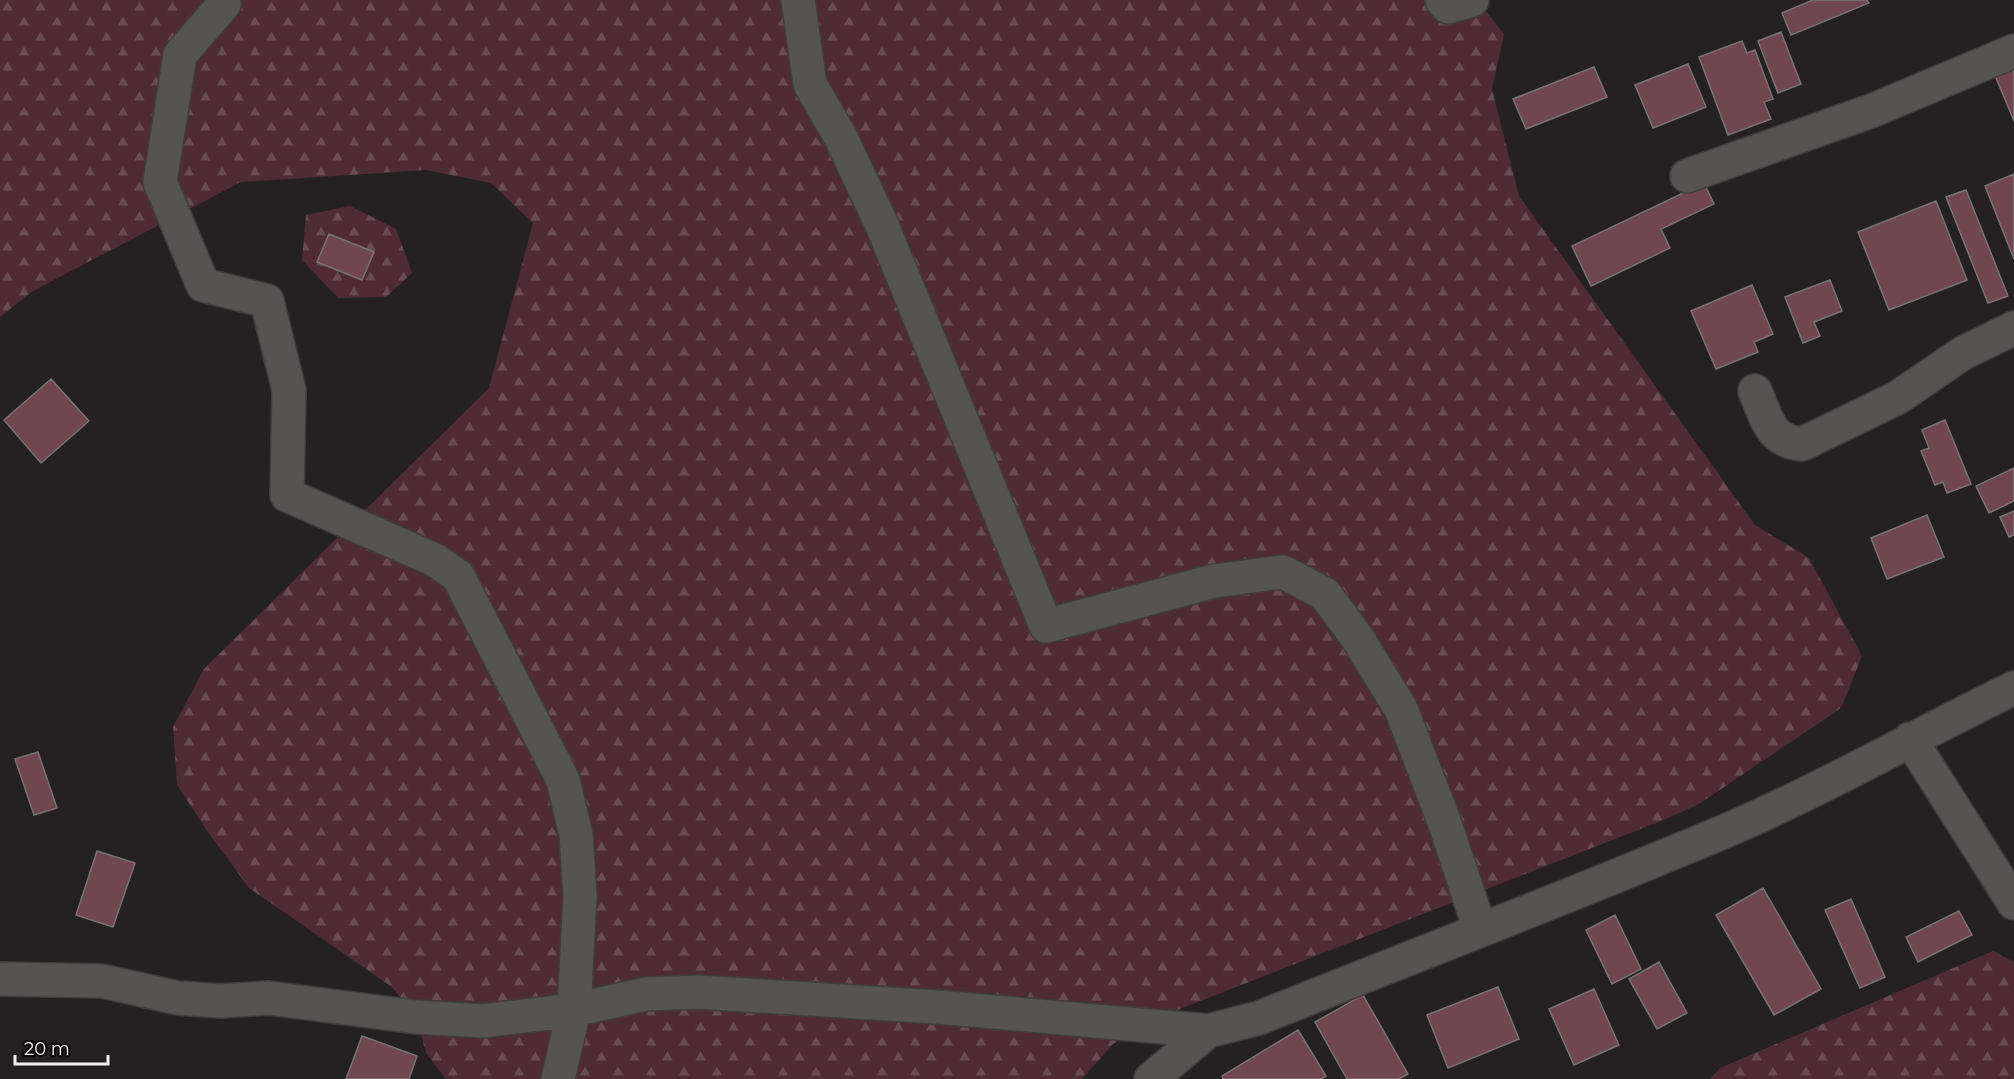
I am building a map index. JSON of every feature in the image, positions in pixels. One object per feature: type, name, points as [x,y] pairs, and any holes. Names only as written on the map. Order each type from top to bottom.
[{"type":"street","points":[[223,0],[224,4],[180,55],[160,182],[203,285],[267,301],[289,390],[287,495],[435,560],[458,576],[563,780],[576,835],[580,896],[574,1010],[558,1079]]},
{"type":"street","points":[[798,0],[810,84],[841,138],[881,223],[1046,626],[1214,581],[1283,572],[1325,594],[1358,639],[1401,710],[1444,821],[1480,929]]},
{"type":"street","points":[[1442,0],[1448,7],[1472,0]]},
{"type":"street","points":[[1687,176],[1871,111],[2014,51]]},
{"type":"street","points":[[1755,392],[1775,435],[1786,442],[1802,444],[1897,398],[1963,353],[2014,328]]},
{"type":"street","points":[[0,979],[102,981],[178,998],[221,1001],[269,999],[416,1017],[472,1020],[574,1010],[646,994],[698,992],[937,1007],[1208,1031],[1259,1018],[1731,828],[1873,761],[1910,739],[2014,688]]},
{"type":"street","points":[[1910,739],[2014,903]]},
{"type":"street","points":[[1151,1079],[1208,1031]]},
{"type":"green space","points":[[0,0],[1477,0],[1504,34],[1492,89],[1519,196],[1755,525],[1809,558],[1862,656],[1841,708],[1699,804],[1661,821],[1162,1016],[1113,1044],[1082,1079],[446,1079],[426,1053],[416,1016],[392,987],[249,888],[177,785],[173,727],[204,669],[489,388],[533,223],[491,183],[426,170],[241,182],[33,291],[0,317]]},
{"type":"green space","points":[[350,206],[396,229],[412,273],[386,297],[338,298],[302,260],[306,215]]},
{"type":"green space","points":[[1993,951],[2014,962],[2014,1079],[1710,1079],[1720,1068]]},
{"type":"building","points":[[1813,0],[1867,0],[1869,3],[1791,35],[1782,13]]},
{"type":"building","points":[[1781,32],[1801,84],[1778,93],[1758,41]]},
{"type":"building","points":[[1742,41],[1747,53],[1755,50],[1773,99],[1764,102],[1771,119],[1728,135],[1699,57]]},
{"type":"building","points":[[2014,56],[2014,121],[1991,66]]},
{"type":"building","points":[[1688,64],[1706,107],[1653,128],[1635,85]]},
{"type":"building","points":[[1594,67],[1607,97],[1526,129],[1513,99]]},
{"type":"building","points":[[2014,174],[2014,259],[1985,186]]},
{"type":"building","points":[[1704,183],[1714,204],[1661,229],[1670,248],[1591,286],[1572,246]]},
{"type":"building","points":[[1966,190],[2008,296],[1988,303],[1946,197]]},
{"type":"building","points":[[1936,201],[1967,280],[1889,310],[1858,232]]},
{"type":"building","points":[[329,234],[374,252],[362,280],[317,262]]},
{"type":"building","points":[[1830,280],[1842,311],[1814,322],[1820,336],[1803,343],[1785,297]]},
{"type":"building","points":[[1752,285],[1773,334],[1754,342],[1758,352],[1716,369],[1691,311]]},
{"type":"building","points":[[51,379],[89,421],[41,463],[4,420]]},
{"type":"building","points":[[1945,420],[1971,484],[1947,493],[1943,482],[1935,485],[1921,451],[1929,448],[1922,430]]},
{"type":"building","points":[[2014,468],[2014,501],[1989,513],[1976,486]]},
{"type":"building","points":[[2014,511],[2014,535],[2009,537],[2000,517]]},
{"type":"building","points":[[1927,515],[1944,557],[1887,579],[1871,538]]},
{"type":"building","points":[[38,752],[57,808],[34,815],[15,759]]},
{"type":"building","points":[[97,851],[135,863],[113,927],[76,915]]},
{"type":"building","points":[[1763,888],[1821,989],[1774,1015],[1716,915]]},
{"type":"building","points":[[1851,899],[1885,977],[1860,988],[1825,910]]},
{"type":"building","points":[[1959,911],[1972,935],[1918,962],[1906,937]]},
{"type":"building","points":[[1615,915],[1641,969],[1612,984],[1586,930]]},
{"type":"building","points":[[1659,962],[1687,1013],[1657,1029],[1629,979]]},
{"type":"building","points":[[1498,987],[1519,1039],[1448,1068],[1427,1015]]},
{"type":"building","points":[[1594,989],[1619,1045],[1574,1065],[1549,1009]]},
{"type":"building","points":[[1363,995],[1408,1074],[1399,1079],[1347,1079],[1315,1022]]},
{"type":"building","points":[[1298,1030],[1326,1076],[1322,1079],[1223,1079],[1222,1076]]},
{"type":"building","points":[[362,1036],[417,1056],[409,1079],[346,1079]]}]
